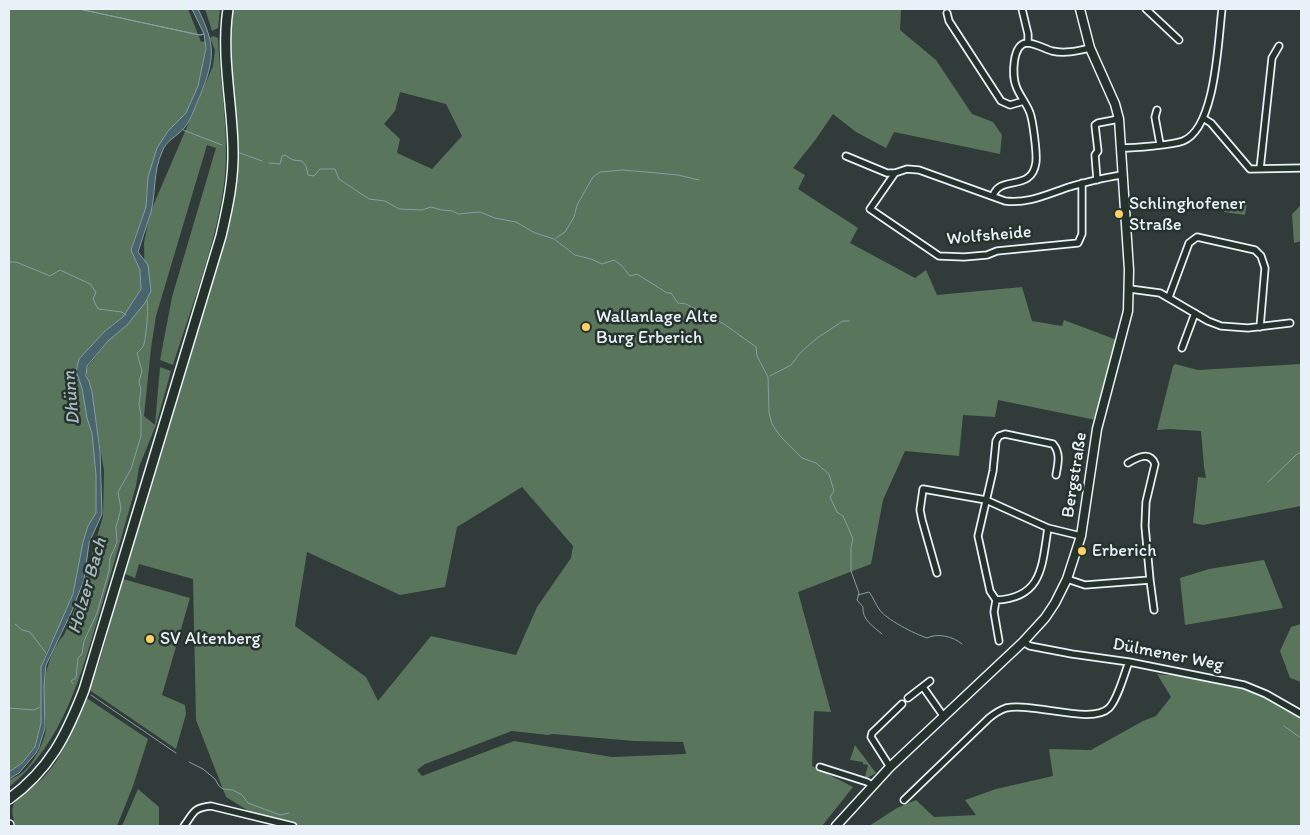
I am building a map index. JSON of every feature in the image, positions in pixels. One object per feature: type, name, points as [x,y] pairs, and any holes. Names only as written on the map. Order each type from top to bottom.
[{"type":"main road","points":[[9,799],[32,779],[59,746],[84,690],[221,236],[229,206],[233,162],[226,53],[228,9]]},
{"type":"street","points":[[1022,9],[1028,34],[1028,43]]},
{"type":"street","name":"Bergstraße","points":[[836,826],[890,767],[1023,642],[1050,610],[1067,579],[1080,536],[1097,429],[1125,325],[1130,289],[1119,119],[1115,104],[1090,48],[1080,9]]},
{"type":"street","points":[[1146,9],[1179,40]]},
{"type":"street","points":[[1121,148],[1182,142],[1193,135],[1203,118],[1211,96],[1222,9]]},
{"type":"street","points":[[947,13],[949,21],[1000,101],[1010,105],[1024,101]]},
{"type":"street","points":[[993,196],[997,187],[1001,185],[1019,183],[1026,180],[1034,169],[1036,158],[1030,113],[1016,85],[1014,68],[1016,50],[1021,45],[1028,43],[1062,53],[1090,48]]},
{"type":"street","points":[[1260,168],[1272,58],[1279,46]]},
{"type":"street","points":[[1156,110],[1155,117],[1160,144]]},
{"type":"street","points":[[1203,118],[1211,123],[1250,168],[1301,168]]},
{"type":"street","points":[[1097,180],[1095,155],[1098,150],[1095,125],[1119,119]]},
{"type":"street","points":[[846,156],[887,173],[919,170],[1005,201],[1022,202],[1082,183],[1123,175]]},
{"type":"street","name":"Wolfsheide","points":[[895,173],[870,209],[938,256],[964,257],[997,251],[1078,243],[1082,234],[1082,183]]},
{"type":"street","points":[[1169,297],[1189,243],[1197,237],[1255,250],[1261,256],[1265,268],[1260,327]]},
{"type":"street","points":[[1130,289],[1150,290],[1160,293],[1221,326],[1236,328],[1260,327],[1290,323]]},
{"type":"street","points":[[1182,348],[1195,313]]},
{"type":"street","points":[[999,640],[994,612],[996,600],[990,591],[978,536],[993,471],[996,440],[999,436],[1012,435],[1053,444],[1058,452],[1056,475]]},
{"type":"street","points":[[1128,462],[1145,456],[1151,458],[1155,464],[1146,502],[1150,580],[1154,610]]},
{"type":"street","points":[[937,573],[920,510],[923,489],[986,500],[1048,528],[1080,536]]},
{"type":"street","points":[[996,600],[1017,597],[1030,588],[1038,576],[1041,567],[1048,528]]},
{"type":"street","points":[[1067,579],[1085,585],[1150,580]]},
{"type":"street","name":"Dülmener Weg","points":[[1023,642],[1030,646],[1129,662],[1244,685],[1266,694],[1301,714]]},
{"type":"street","points":[[904,800],[989,718],[1004,709],[1023,706],[1090,716],[1104,712],[1112,704],[1129,662]]},
{"type":"street","points":[[908,698],[930,681]]},
{"type":"street","points":[[923,687],[944,717]]},
{"type":"street","points":[[890,767],[871,736],[902,704]]},
{"type":"street","points":[[820,767],[872,785]]},
{"type":"street","points":[[184,826],[193,810],[211,806],[293,826]]},
{"type":"green space","points":[[9,9],[188,9],[201,42],[206,41],[205,58],[198,86],[186,113],[168,131],[148,177],[146,207],[132,246],[133,255],[140,270],[141,289],[125,315],[105,331],[79,359],[82,388],[92,433],[96,475],[96,513],[88,526],[83,542],[76,584],[66,614],[41,667],[41,723],[35,747],[22,763],[9,772]]},
{"type":"green space","points":[[205,9],[220,9],[218,28],[212,31]]},
{"type":"green space","points":[[232,9],[901,9],[900,30],[936,60],[972,114],[993,122],[1002,135],[1000,154],[894,132],[886,148],[856,132],[833,114],[793,168],[805,175],[798,189],[858,228],[850,243],[915,278],[926,270],[937,295],[1022,287],[1032,321],[1062,326],[1064,320],[1117,340],[1096,420],[998,400],[995,417],[963,415],[959,456],[905,451],[883,500],[871,564],[798,592],[831,712],[814,711],[812,766],[853,787],[822,826],[273,826],[226,797],[196,720],[193,579],[139,564],[135,578],[125,574],[189,362],[232,204],[230,23]],"holes":[[[400,92],[446,104],[462,136],[432,169],[397,153],[400,139],[384,124],[395,111]],[[522,487],[573,546],[571,558],[537,607],[516,655],[431,636],[378,701],[366,677],[295,626],[307,552],[400,595],[445,587],[457,527]],[[512,731],[634,741],[683,742],[686,754],[612,757],[514,741],[422,776],[417,770],[425,764]]]},
{"type":"green space","points":[[213,36],[218,38],[226,159],[222,199],[211,247],[173,365],[160,360],[172,297],[216,148],[207,145],[156,316],[144,416],[155,425],[160,367],[171,371],[156,425],[139,467],[136,486],[93,635],[68,707],[57,729],[28,770],[9,787],[9,780],[19,775],[29,766],[44,739],[46,726],[43,689],[47,669],[80,596],[103,516],[104,471],[92,392],[85,370],[145,300],[144,243],[150,213],[213,66],[215,50],[210,38]]},
{"type":"green space","points":[[1232,199],[1247,203],[1245,215],[1224,212]]},
{"type":"green space","points":[[1301,205],[1301,241],[1294,243],[1292,214]]},
{"type":"green space","points":[[1175,364],[1198,370],[1301,364],[1301,506],[1203,525],[1193,523],[1198,477],[1206,478],[1201,431],[1157,430]]},
{"type":"green space","points":[[1264,560],[1283,608],[1185,625],[1180,578],[1209,569]]},
{"type":"green space","points":[[123,579],[190,598],[162,695],[185,705],[186,714],[176,749],[88,689],[99,663]]},
{"type":"green space","points":[[1301,624],[1301,682],[1290,678],[1280,651],[1291,627]]},
{"type":"green space","points":[[1157,674],[1244,685],[1301,717],[1301,826],[869,826],[897,808],[916,800],[934,817],[976,815],[965,800],[996,789],[1053,776],[1049,749],[1091,750],[1143,721],[1156,716],[1171,697]]},
{"type":"green space","points":[[85,697],[148,739],[133,786],[117,826],[15,826],[12,812],[14,804],[43,778],[57,760],[68,740]]},
{"type":"green space","points":[[855,745],[876,773],[865,777],[868,765],[863,764],[863,762],[850,760]]},
{"type":"green space","points":[[138,789],[159,807],[159,826],[122,826]]},
{"type":"water","points":[[192,9],[198,9],[208,33],[211,62],[209,72],[190,120],[169,141],[159,159],[153,204],[138,252],[148,265],[151,291],[145,303],[127,325],[108,341],[87,366],[86,376],[92,392],[100,451],[102,514],[89,543],[84,580],[71,613],[46,665],[44,686],[45,728],[39,747],[19,773],[9,779],[9,772],[22,763],[35,747],[41,723],[41,667],[73,594],[83,542],[88,526],[96,513],[96,475],[92,433],[87,418],[82,388],[76,371],[79,359],[105,331],[123,317],[141,289],[140,270],[131,250],[146,207],[148,177],[157,148],[168,131],[186,113],[198,86],[206,48],[204,34]]},
{"type":"waterway","points":[[183,130],[222,145]]},
{"type":"waterway","points":[[240,153],[262,161]]},
{"type":"waterway","points":[[269,163],[280,164],[282,156],[285,155],[293,160],[302,161],[306,166],[308,175],[314,176],[320,169],[335,169],[339,179],[369,199],[385,201],[399,209],[422,210],[431,207],[453,211],[458,214],[480,212],[495,218],[516,222],[535,233],[554,239],[575,255],[602,264],[614,260],[630,276],[637,274],[667,293],[671,293],[678,303],[686,304],[724,324],[756,347],[757,356],[768,377],[769,413],[772,424],[780,436],[802,458],[816,463],[829,474],[834,491],[830,497],[837,512],[843,516],[853,539],[851,571],[859,593],[857,600],[863,607],[866,619],[882,634]]},
{"type":"waterway","points":[[556,238],[565,232],[574,217],[577,205],[593,177],[600,172],[622,170],[678,175],[699,180]]},
{"type":"waterway","points":[[9,262],[16,262],[50,276],[60,270],[90,284],[96,292],[93,299],[98,309],[122,312],[126,315]]},
{"type":"waterway","name":"Holzer Bach","points":[[73,684],[71,681],[76,678],[78,658],[82,654],[84,641],[97,613],[109,571],[110,558],[117,542],[116,527],[121,509],[118,492],[131,469],[141,436],[139,404],[141,389],[139,382],[142,371],[137,353],[143,347],[145,340],[147,300]]},
{"type":"waterway","points":[[770,376],[791,365],[800,353],[817,338],[843,321],[849,321]]},
{"type":"waterway","points":[[1268,482],[1297,454],[1301,453]]},
{"type":"waterway","points":[[858,595],[869,592],[882,613],[915,633],[927,638],[931,636],[945,636],[962,644]]},
{"type":"waterway","points":[[15,624],[22,630],[30,632],[46,653]]},
{"type":"waterway","name":"Holzer Bach","points":[[91,695],[176,753]]},
{"type":"waterway","points":[[9,708],[34,710],[40,707]]},
{"type":"waterway","points":[[1284,726],[1301,738]]},
{"type":"waterway","name":"Holzer Bach","points":[[189,762],[203,769],[223,789],[233,790],[242,795],[248,803],[280,815],[289,813]]},
{"type":"place","name":"Schlinghofener Straße","points":[[1119,214]]},
{"type":"place","name":"Wallanlage Alte Burg Erberich","points":[[586,327]]},
{"type":"place","name":"Erberich","points":[[1082,551]]},
{"type":"place","name":"SV Altenberg","points":[[150,639]]},
{"type":"water label","name":"Dhünn","points":[[72,398]]}]
